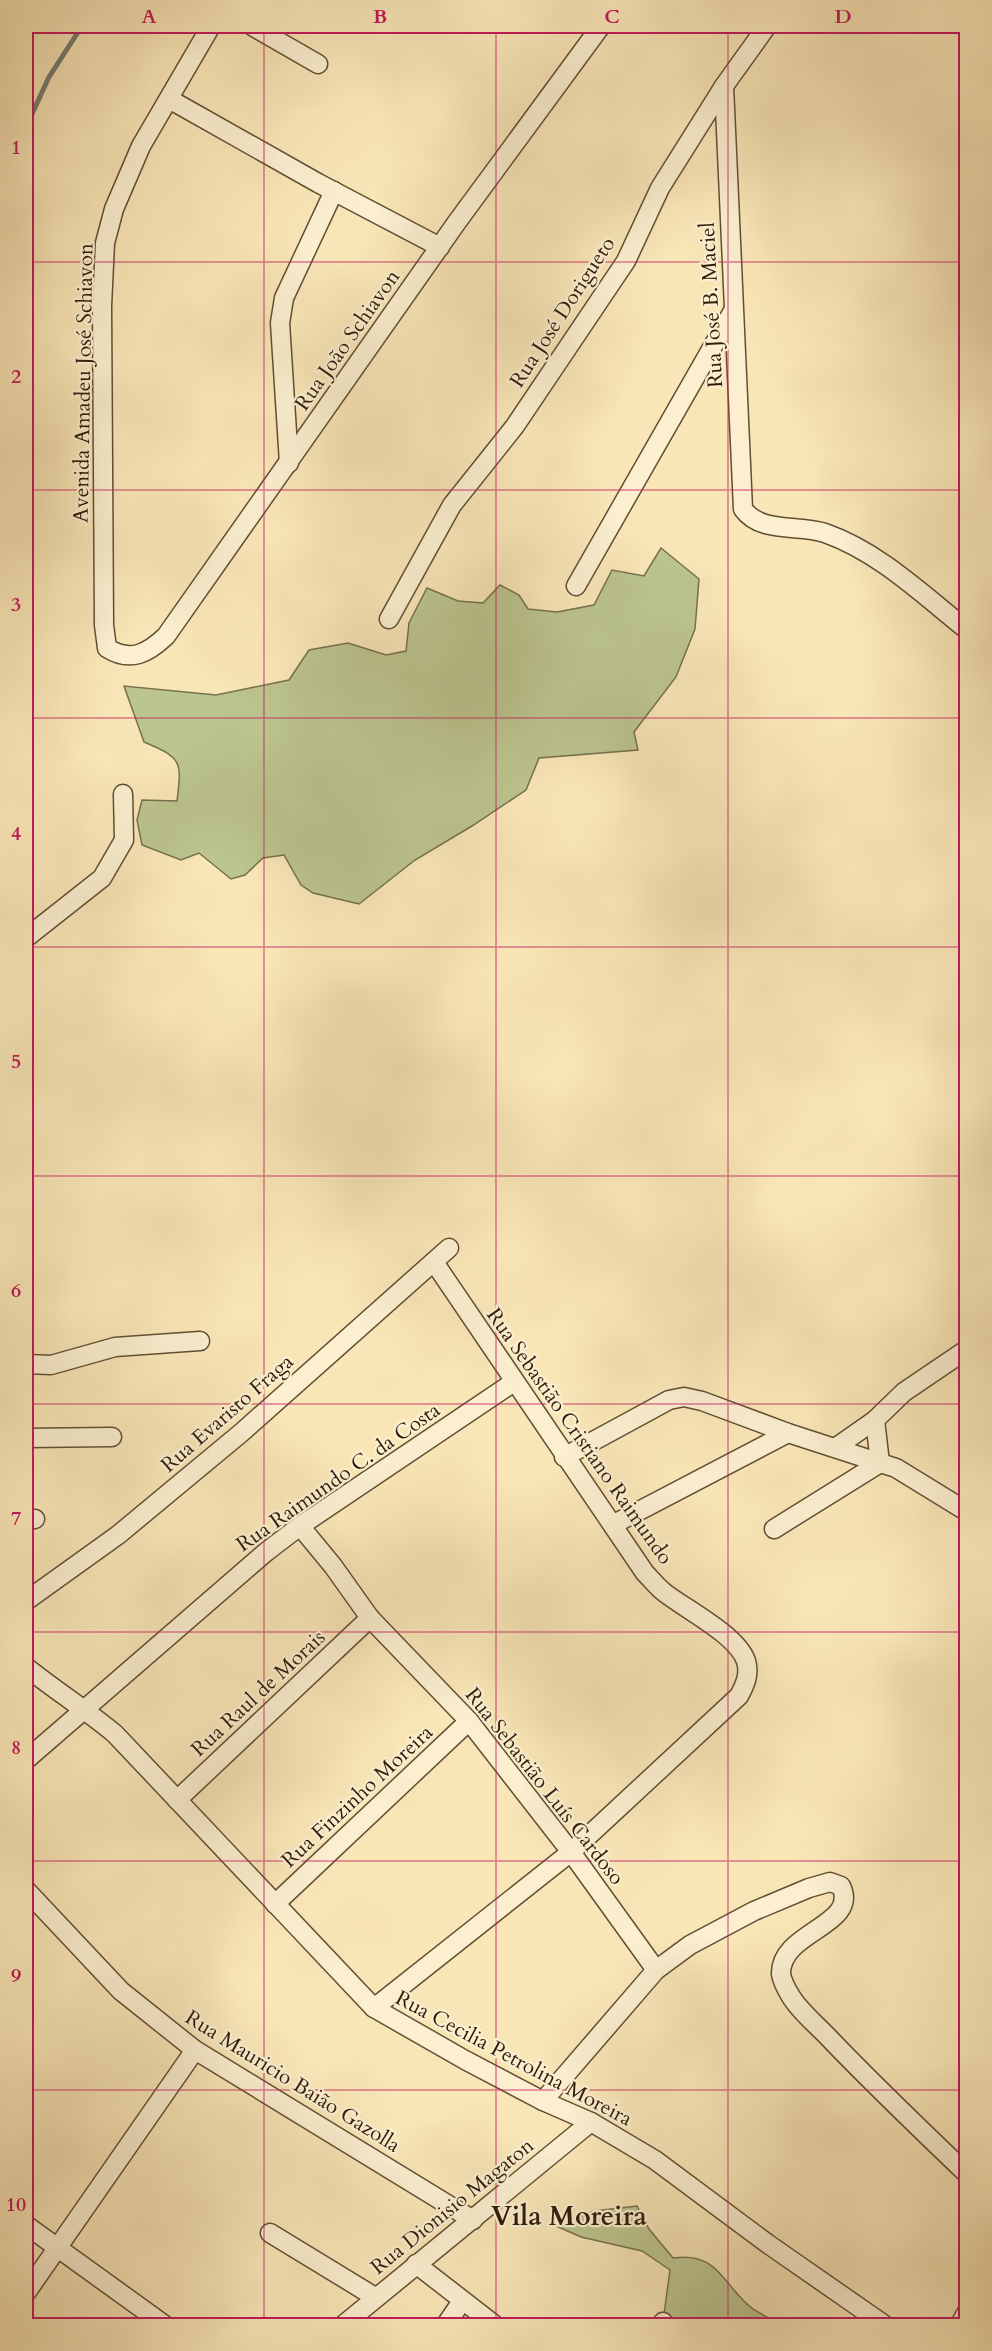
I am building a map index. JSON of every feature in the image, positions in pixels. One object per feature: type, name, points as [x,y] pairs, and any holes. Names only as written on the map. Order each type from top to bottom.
[{"type":"street","name":"Avenida Amadeu José Schiavon","points":[[116,654],[107,648],[104,625],[102,306],[105,243],[114,209],[141,146],[211,26]]},
{"type":"street","points":[[252,26],[318,64]]},
{"type":"street","name":"Rua João Schiavon","points":[[116,654],[129,655],[150,651],[166,636],[440,247],[601,26]]},
{"type":"street","name":"Rua José Dorigueto","points":[[388,619],[452,505],[515,426],[626,261],[660,188],[724,86],[767,26]]},
{"type":"street","name":"Rua José B. Maciel","points":[[724,86],[744,509],[750,519],[762,523],[819,531],[845,540],[873,556],[966,629]]},
{"type":"street","points":[[169,99],[440,247]]},
{"type":"street","points":[[289,463],[280,323],[284,298],[334,191]]},
{"type":"street","points":[[576,586],[733,311]]},
{"type":"street","points":[[26,938],[102,878],[124,840],[123,794]]},
{"type":"street","name":"Rua Evaristo Fraga","points":[[26,1601],[118,1535],[241,1433],[449,1248]]},
{"type":"street","name":"Rua Sebastião Cristiano Raimundo","points":[[374,2008],[571,1852],[739,1696],[748,1676],[746,1661],[739,1647],[711,1624],[664,1592],[645,1574],[614,1524],[564,1457],[434,1262]]},
{"type":"street","points":[[26,1364],[51,1365],[115,1347],[200,1341]]},
{"type":"street","points":[[835,1448],[875,1420],[904,1392],[966,1350]]},
{"type":"street","name":"Rua Raimundo C. da Costa","points":[[26,1760],[83,1708],[266,1552],[300,1526],[514,1382]]},
{"type":"street","points":[[564,1457],[669,1400],[684,1397],[702,1401],[896,1468],[966,1511]]},
{"type":"street","points":[[875,1420],[880,1463]]},
{"type":"street","points":[[614,1524],[788,1432]]},
{"type":"street","points":[[26,1438],[112,1437]]},
{"type":"street","points":[[774,1528],[880,1463]]},
{"type":"street","name":"Rua Sebastião Luís Cardoso","points":[[300,1526],[333,1566],[370,1618],[469,1721],[571,1852],[656,1970]]},
{"type":"street","name":"Rua Raul de Morais","points":[[177,1800],[370,1618]]},
{"type":"street","name":"Rua Cecilia Petrolina Moreira","points":[[26,1667],[115,1734],[374,2008],[543,2101],[591,2122],[655,2160],[768,2244],[886,2325]]},
{"type":"street","name":"Rua Finzinho Moreira","points":[[275,1904],[469,1721]]},
{"type":"street","points":[[543,2101],[656,1970],[690,1945],[754,1911],[809,1888],[830,1882],[842,1886],[846,1894],[844,1906],[830,1922],[798,1941],[784,1958],[781,1976],[790,1996],[875,2087],[966,2173]]},
{"type":"street","name":"Rua Mauricio Baião Gazolla","points":[[26,1890],[121,1991],[195,2050],[472,2220]]},
{"type":"street","points":[[26,2294],[195,2050]]},
{"type":"street","name":"Rua Dionisio Magaton","points":[[342,2325],[591,2122]]},
{"type":"street","points":[[26,2225],[166,2325]]},
{"type":"street","points":[[270,2233],[375,2297]]},
{"type":"street","points":[[416,2264],[496,2325]]},
{"type":"street","points":[[444,2325],[462,2301]]},
{"type":"lane","points":[[954,2325],[966,2304]]},
{"type":"green space","points":[[661,548],[699,579],[695,629],[676,677],[634,732],[638,750],[539,758],[526,790],[415,860],[359,904],[313,893],[301,885],[284,855],[263,858],[245,875],[231,879],[199,853],[181,860],[142,845],[137,820],[142,800],[177,801],[179,769],[177,762],[166,752],[144,742],[124,686],[216,695],[289,680],[309,650],[348,643],[386,655],[406,651],[409,623],[427,588],[458,601],[483,603],[500,585],[519,595],[528,609],[557,612],[594,605],[612,570],[644,576]]},
{"type":"green space","points":[[637,2206],[649,2229],[673,2258],[699,2259],[708,2264],[751,2307],[783,2325],[688,2326],[663,2322],[670,2270],[642,2251],[581,2237],[556,2226],[594,2211]]},
{"type":"waterway","points":[[26,127],[49,77],[82,26]]},
{"type":"district","name":"Vila Moreira","points":[[569,2216]]}]
